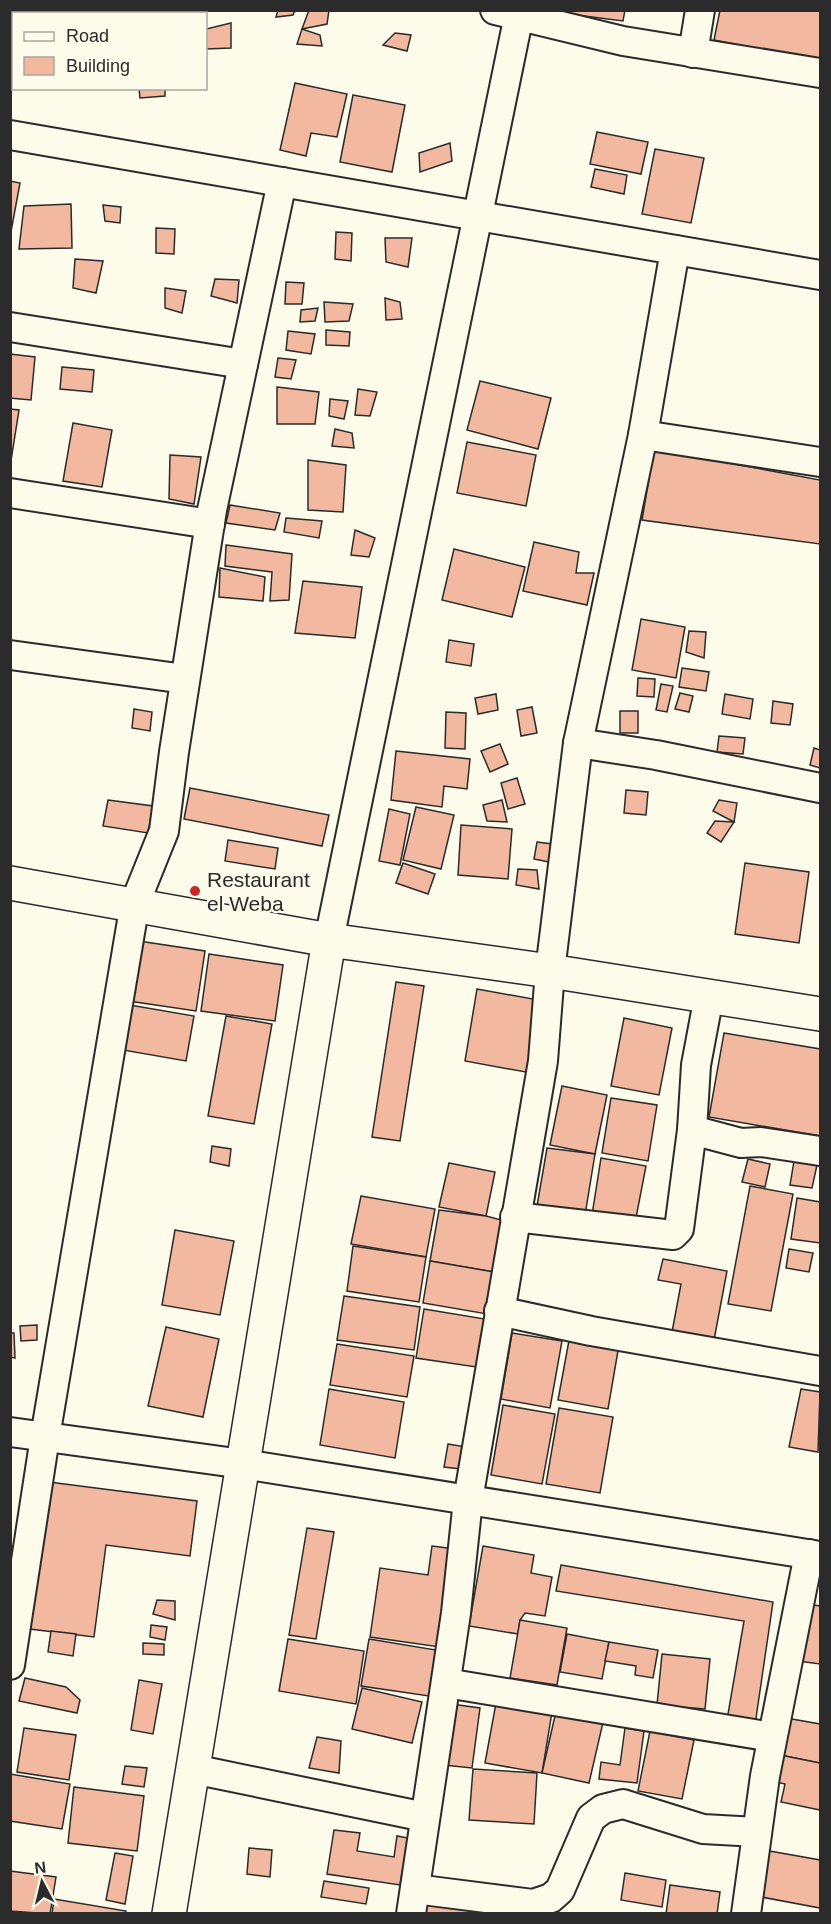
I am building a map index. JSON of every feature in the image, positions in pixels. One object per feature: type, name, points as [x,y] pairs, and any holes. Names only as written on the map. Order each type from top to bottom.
[{"type":"main road","points":[[10,883],[135,903],[329,940],[550,971],[820,1014]]},
{"type":"main road","points":[[169,1914],[329,940]]},
{"type":"street","points":[[693,53],[700,10]]},
{"type":"street","points":[[329,940],[477,216],[511,12],[623,41],[820,73]]},
{"type":"street","points":[[10,135],[820,275]]},
{"type":"street","points":[[10,1665],[13,1628],[135,903],[164,831],[210,524],[282,182]]},
{"type":"street","points":[[675,250],[643,435],[578,743],[550,971],[543,1061],[468,1500],[456,1613],[413,1901],[533,1904],[551,1898],[560,1890],[591,1818],[603,1809],[623,1804],[703,1829],[757,1832]]},
{"type":"street","points":[[10,327],[243,364]]},
{"type":"street","points":[[643,435],[820,462]]},
{"type":"street","points":[[10,493],[210,524]]},
{"type":"street","points":[[10,655],[185,679]]},
{"type":"street","points":[[578,743],[656,755],[820,788]]},
{"type":"street","points":[[515,1217],[673,1235],[679,1228],[692,1130],[696,1065],[709,996]]},
{"type":"street","points":[[692,1130],[741,1143],[761,1142],[820,1151]]},
{"type":"street","points":[[499,1311],[591,1331],[820,1371]]},
{"type":"street","points":[[10,1432],[243,1464],[814,1555],[772,1737],[746,1914]]},
{"type":"street","points":[[446,1683],[772,1737]]},
{"type":"street","points":[[193,1769],[425,1817]]},
{"type":"building","points":[[278,10],[295,10],[293,15],[276,17]]},
{"type":"building","points":[[309,10],[329,10],[327,24],[302,29]]},
{"type":"building","points":[[570,10],[625,10],[623,21],[569,14]]},
{"type":"building","points":[[720,10],[820,10],[820,61],[714,40]]},
{"type":"building","points":[[231,23],[231,48],[207,49],[207,29]]},
{"type":"building","points":[[302,29],[320,35],[322,46],[297,44]]},
{"type":"building","points":[[395,33],[411,35],[407,51],[383,45]]},
{"type":"building","points":[[295,83],[347,94],[337,137],[311,133],[306,156],[280,150]]},
{"type":"building","points":[[139,90],[165,90],[165,96],[140,98]]},
{"type":"building","points":[[353,95],[405,105],[392,172],[340,162]]},
{"type":"building","points":[[597,132],[648,142],[641,174],[590,164]]},
{"type":"building","points":[[450,143],[452,161],[420,172],[419,153]]},
{"type":"building","points":[[655,149],[704,158],[691,223],[642,214]]},
{"type":"building","points":[[595,169],[627,175],[624,194],[591,187]]},
{"type":"building","points":[[10,181],[20,183],[10,237]]},
{"type":"building","points":[[71,204],[72,248],[19,249],[24,206]]},
{"type":"building","points":[[103,205],[121,207],[120,223],[105,221]]},
{"type":"building","points":[[156,228],[175,229],[174,254],[156,253]]},
{"type":"building","points":[[336,232],[352,233],[351,261],[335,259]]},
{"type":"building","points":[[385,238],[412,238],[408,267],[386,262]]},
{"type":"building","points":[[75,259],[103,261],[96,293],[73,288]]},
{"type":"building","points":[[215,279],[239,280],[237,303],[211,296]]},
{"type":"building","points":[[286,282],[304,283],[302,304],[285,304]]},
{"type":"building","points":[[165,288],[186,291],[182,313],[165,308]]},
{"type":"building","points":[[385,298],[400,302],[402,319],[386,320]]},
{"type":"building","points":[[324,302],[353,304],[349,321],[325,322]]},
{"type":"building","points":[[318,308],[315,321],[300,322],[301,310]]},
{"type":"building","points":[[326,330],[350,332],[349,346],[326,345]]},
{"type":"building","points":[[288,331],[315,334],[311,354],[286,350]]},
{"type":"building","points":[[10,354],[35,357],[31,400],[10,398]]},
{"type":"building","points":[[278,358],[296,360],[291,379],[275,377]]},
{"type":"building","points":[[62,367],[94,370],[92,392],[60,389]]},
{"type":"building","points":[[480,381],[551,398],[538,449],[467,430]]},
{"type":"building","points":[[277,387],[319,392],[315,424],[277,424]]},
{"type":"building","points":[[358,389],[377,392],[370,416],[355,415]]},
{"type":"building","points":[[330,399],[348,401],[344,419],[329,416]]},
{"type":"building","points":[[10,409],[19,410],[10,467]]},
{"type":"building","points":[[73,423],[112,430],[102,487],[63,481]]},
{"type":"building","points":[[335,429],[352,433],[354,448],[332,446]]},
{"type":"building","points":[[467,442],[536,455],[526,506],[457,493]]},
{"type":"building","points":[[654,449],[820,480],[820,544],[642,520]]},
{"type":"building","points":[[170,455],[201,457],[194,504],[169,499]]},
{"type":"building","points":[[308,460],[346,465],[343,512],[308,510]]},
{"type":"building","points":[[230,505],[280,513],[275,530],[226,523]]},
{"type":"building","points":[[286,518],[322,521],[319,538],[284,532]]},
{"type":"building","points":[[355,530],[375,538],[369,557],[351,555]]},
{"type":"building","points":[[534,542],[579,552],[576,573],[594,573],[587,605],[523,591]]},
{"type":"building","points":[[226,545],[292,554],[289,600],[270,601],[272,572],[225,566]]},
{"type":"building","points":[[454,549],[525,567],[512,617],[442,600]]},
{"type":"building","points":[[220,568],[265,577],[263,601],[219,597]]},
{"type":"building","points":[[303,581],[362,587],[355,638],[295,633]]},
{"type":"building","points":[[641,619],[685,627],[676,678],[632,670]]},
{"type":"building","points":[[689,631],[706,632],[704,658],[686,652]]},
{"type":"building","points":[[449,640],[474,644],[471,666],[446,662]]},
{"type":"building","points":[[682,668],[709,672],[706,691],[679,687]]},
{"type":"building","points":[[638,678],[655,679],[654,697],[637,696]]},
{"type":"building","points":[[661,684],[673,686],[667,712],[656,710]]},
{"type":"building","points":[[680,693],[693,696],[689,712],[675,709]]},
{"type":"building","points":[[496,694],[498,710],[478,714],[475,698]]},
{"type":"building","points":[[725,694],[753,699],[750,719],[722,714]]},
{"type":"building","points":[[773,701],[793,704],[790,725],[771,723]]},
{"type":"building","points":[[532,707],[537,733],[521,736],[517,710]]},
{"type":"building","points":[[134,709],[152,712],[150,731],[132,728]]},
{"type":"building","points":[[620,711],[638,711],[638,733],[620,733]]},
{"type":"building","points":[[446,712],[466,713],[465,749],[445,748]]},
{"type":"building","points":[[719,736],[745,738],[743,754],[717,752]]},
{"type":"building","points":[[500,744],[508,764],[490,772],[481,751]]},
{"type":"building","points":[[814,748],[820,750],[820,768],[810,765]]},
{"type":"building","points":[[396,751],[470,759],[467,789],[444,786],[442,807],[391,800]]},
{"type":"building","points":[[517,778],[525,804],[508,809],[501,783]]},
{"type":"building","points":[[190,788],[329,815],[322,846],[184,819]]},
{"type":"building","points":[[626,790],[648,792],[646,815],[624,813]]},
{"type":"building","points":[[108,800],[153,806],[148,833],[103,826]]},
{"type":"building","points":[[502,800],[507,822],[487,821],[483,805]]},
{"type":"building","points":[[719,800],[737,803],[734,822],[713,811]]},
{"type":"building","points":[[416,807],[454,815],[441,869],[403,860]]},
{"type":"building","points":[[389,809],[410,814],[400,865],[379,861]]},
{"type":"building","points":[[715,821],[734,822],[721,842],[707,833]]},
{"type":"building","points":[[461,825],[512,829],[508,879],[458,875]]},
{"type":"building","points":[[228,840],[278,848],[275,869],[225,861]]},
{"type":"building","points":[[537,842],[552,844],[549,862],[534,859]]},
{"type":"building","points":[[403,863],[435,874],[428,894],[396,883]]},
{"type":"building","points":[[745,863],[809,872],[799,943],[735,934]]},
{"type":"building","points":[[518,869],[537,870],[539,889],[516,885]]},
{"type":"building","points":[[132,940],[205,951],[196,1011],[122,1000]]},
{"type":"building","points":[[209,954],[283,965],[275,1021],[201,1011]]},
{"type":"building","points":[[396,982],[424,986],[400,1141],[372,1137]]},
{"type":"building","points":[[477,989],[544,1001],[531,1073],[465,1061]]},
{"type":"building","points":[[124,1004],[194,1016],[186,1061],[117,1049]]},
{"type":"building","points":[[226,1016],[272,1024],[254,1124],[208,1116]]},
{"type":"building","points":[[624,1018],[672,1028],[659,1095],[611,1086]]},
{"type":"building","points":[[724,1033],[820,1049],[820,1136],[709,1117]]},
{"type":"building","points":[[562,1086],[607,1095],[595,1154],[550,1145]]},
{"type":"building","points":[[611,1098],[657,1105],[648,1161],[602,1153]]},
{"type":"building","points":[[212,1146],[231,1149],[229,1166],[210,1162]]},
{"type":"building","points":[[547,1148],[595,1154],[585,1215],[537,1206]]},
{"type":"building","points":[[601,1158],[646,1166],[635,1223],[592,1215]]},
{"type":"building","points":[[748,1159],[770,1164],[765,1187],[742,1182]]},
{"type":"building","points":[[794,1161],[817,1165],[812,1188],[790,1185]]},
{"type":"building","points":[[449,1163],[495,1172],[486,1216],[439,1207]]},
{"type":"building","points":[[750,1186],[793,1194],[771,1311],[728,1304]]},
{"type":"building","points":[[361,1196],[435,1209],[426,1257],[351,1244]]},
{"type":"building","points":[[797,1198],[820,1202],[820,1243],[791,1239]]},
{"type":"building","points":[[439,1210],[486,1216],[509,1222],[500,1273],[430,1261]]},
{"type":"building","points":[[175,1230],[234,1241],[220,1315],[162,1305]]},
{"type":"building","points":[[353,1246],[426,1257],[419,1302],[347,1291]]},
{"type":"building","points":[[789,1249],[813,1253],[809,1272],[786,1268]]},
{"type":"building","points":[[663,1259],[727,1271],[714,1340],[672,1332],[681,1284],[658,1280]]},
{"type":"building","points":[[430,1261],[500,1273],[493,1315],[423,1303]]},
{"type":"building","points":[[344,1296],[420,1307],[414,1350],[337,1340]]},
{"type":"building","points":[[424,1309],[491,1320],[483,1368],[416,1358]]},
{"type":"building","points":[[37,1325],[37,1340],[21,1341],[20,1326]]},
{"type":"building","points":[[166,1327],[219,1339],[203,1417],[148,1406]]},
{"type":"building","points":[[10,1333],[14,1333],[15,1358],[10,1357]]},
{"type":"building","points":[[512,1333],[562,1341],[550,1408],[501,1399]]},
{"type":"building","points":[[570,1335],[619,1345],[608,1409],[558,1400]]},
{"type":"building","points":[[337,1344],[414,1356],[407,1397],[330,1385]]},
{"type":"building","points":[[329,1389],[404,1402],[395,1458],[320,1445]]},
{"type":"building","points":[[801,1389],[820,1392],[818,1452],[789,1447]]},
{"type":"building","points":[[503,1405],[555,1414],[542,1484],[491,1475]]},
{"type":"building","points":[[559,1408],[613,1417],[600,1493],[546,1484]]},
{"type":"building","points":[[448,1444],[472,1448],[469,1470],[444,1467]]},
{"type":"building","points":[[41,1481],[197,1501],[190,1556],[106,1545],[94,1637],[22,1628]]},
{"type":"building","points":[[307,1528],[334,1532],[316,1639],[289,1635]]},
{"type":"building","points":[[432,1546],[455,1549],[440,1647],[370,1637],[380,1568],[428,1575]]},
{"type":"building","points":[[483,1546],[534,1555],[531,1573],[552,1577],[545,1616],[525,1613],[520,1620],[518,1634],[469,1626]]},
{"type":"building","points":[[561,1565],[773,1602],[755,1725],[727,1720],[744,1621],[556,1591]]},
{"type":"building","points":[[157,1600],[175,1601],[175,1620],[153,1614]]},
{"type":"building","points":[[807,1604],[820,1606],[820,1664],[798,1661]]},
{"type":"building","points":[[520,1620],[567,1628],[557,1685],[510,1678]]},
{"type":"building","points":[[151,1625],[167,1627],[165,1640],[150,1637]]},
{"type":"building","points":[[51,1631],[76,1634],[73,1656],[48,1652]]},
{"type":"building","points":[[567,1634],[609,1642],[602,1679],[560,1672]]},
{"type":"building","points":[[288,1639],[364,1651],[356,1704],[279,1691]]},
{"type":"building","points":[[369,1639],[436,1650],[429,1696],[361,1686]]},
{"type":"building","points":[[609,1642],[658,1650],[653,1678],[635,1675],[636,1666],[605,1661]]},
{"type":"building","points":[[143,1643],[164,1644],[164,1655],[143,1654]]},
{"type":"building","points":[[662,1654],[710,1659],[705,1709],[657,1705]]},
{"type":"building","points":[[25,1678],[66,1687],[80,1700],[77,1713],[19,1701]]},
{"type":"building","points":[[139,1680],[162,1684],[153,1734],[131,1730]]},
{"type":"building","points":[[362,1688],[422,1702],[412,1743],[352,1729]]},
{"type":"building","points":[[496,1703],[552,1712],[542,1773],[485,1763]]},
{"type":"building","points":[[451,1704],[480,1708],[472,1768],[444,1765]]},
{"type":"building","points":[[557,1707],[604,1718],[589,1783],[542,1773]]},
{"type":"building","points":[[786,1718],[820,1724],[820,1763],[780,1755]]},
{"type":"building","points":[[24,1728],[76,1735],[69,1780],[17,1772]]},
{"type":"building","points":[[625,1728],[644,1731],[637,1783],[599,1779],[601,1762],[620,1765]]},
{"type":"building","points":[[650,1731],[694,1740],[682,1799],[638,1791]]},
{"type":"building","points":[[317,1737],[341,1741],[339,1773],[309,1768]]},
{"type":"building","points":[[780,1755],[820,1763],[820,1810],[781,1802],[785,1784],[776,1782]]},
{"type":"building","points":[[125,1766],[147,1768],[144,1787],[122,1784]]},
{"type":"building","points":[[473,1769],[537,1773],[534,1824],[469,1820]]},
{"type":"building","points":[[10,1774],[70,1784],[62,1829],[10,1821]]},
{"type":"building","points":[[74,1787],[144,1796],[137,1851],[68,1843]]},
{"type":"building","points":[[334,1830],[360,1833],[357,1851],[394,1857],[397,1836],[408,1838],[400,1885],[327,1874]]},
{"type":"building","points":[[249,1848],[272,1850],[270,1877],[247,1874]]},
{"type":"building","points":[[764,1850],[820,1860],[820,1908],[756,1896]]},
{"type":"building","points":[[115,1853],[133,1856],[125,1904],[106,1900]]},
{"type":"building","points":[[10,1871],[56,1877],[50,1914],[10,1911]]},
{"type":"building","points":[[625,1873],[666,1880],[662,1907],[621,1900]]},
{"type":"building","points":[[324,1881],[369,1888],[366,1904],[321,1897]]},
{"type":"building","points":[[670,1885],[720,1892],[717,1914],[666,1914]]},
{"type":"building","points":[[54,1899],[126,1911],[125,1914],[52,1914]]},
{"type":"building","points":[[420,1904],[471,1910],[471,1914],[419,1914]]},
{"type":"place","name":"Restaurant el Weba","points":[[195,891]]}]
